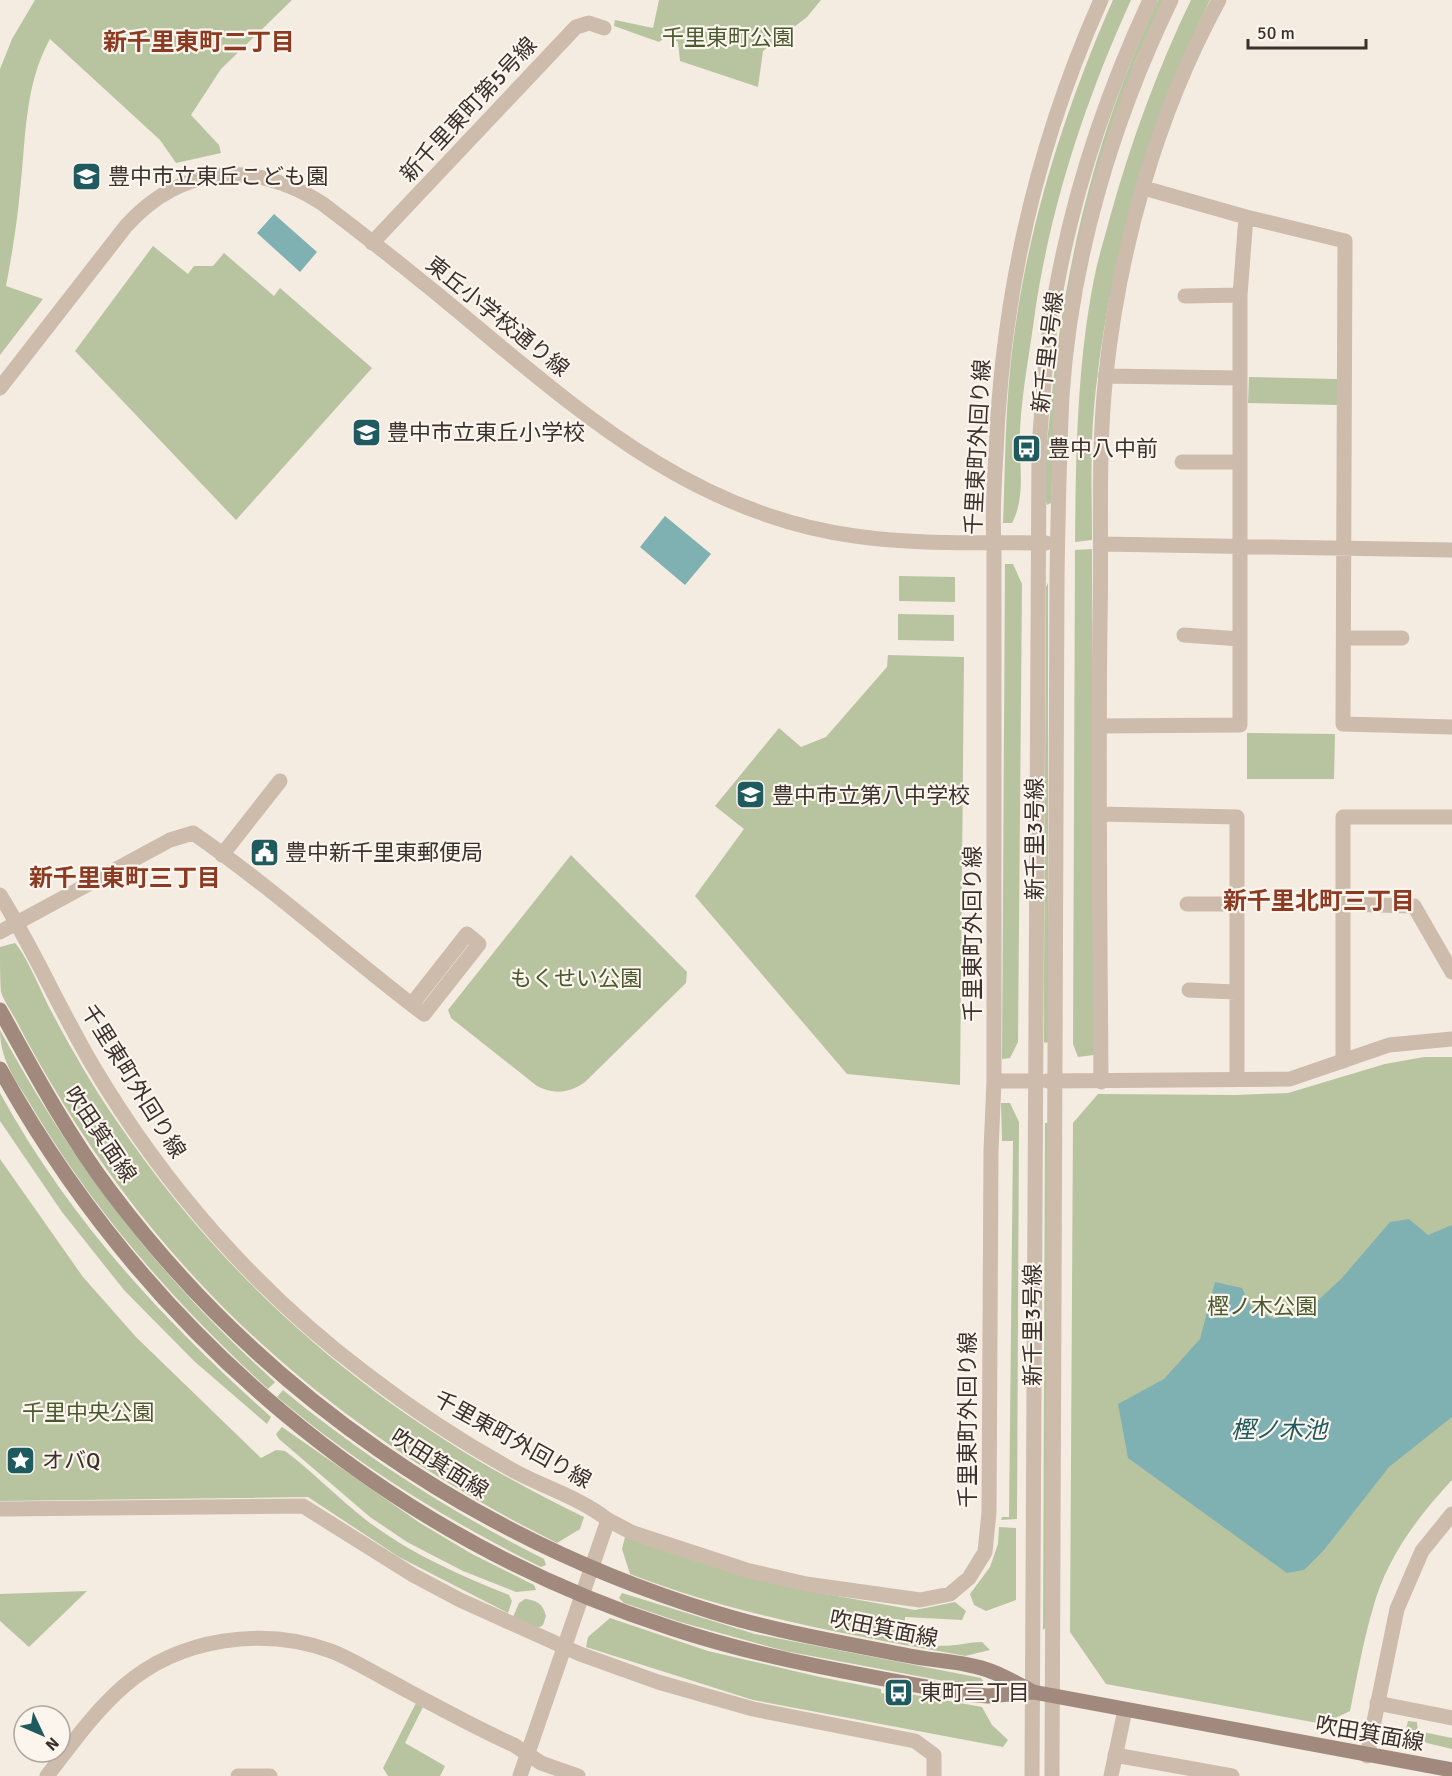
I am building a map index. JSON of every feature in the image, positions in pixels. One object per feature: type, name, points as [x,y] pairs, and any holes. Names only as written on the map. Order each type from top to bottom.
[{"type":"main road","name":"吹田箕面線","points":[[0,1010],[51,1103],[110,1191],[170,1264],[235,1333],[315,1404],[392,1460],[483,1516],[590,1568],[657,1594],[756,1624],[990,1670],[1033,1692],[1452,1770]]},
{"type":"main road","name":"吹田箕面線","points":[[0,1069],[46,1148],[115,1243],[187,1324],[263,1398],[338,1457],[415,1509],[498,1556],[581,1595],[690,1635],[791,1661],[964,1694],[988,1696],[1033,1692]]},
{"type":"street","name":"千里東町外回り線","points":[[0,895],[93,1065],[127,1119],[185,1197],[254,1275],[327,1343],[427,1418],[500,1463],[633,1533],[698,1556],[806,1584],[920,1600],[944,1597],[959,1588],[981,1560],[988,1538],[991,1166],[994,1081],[994,544],[997,412],[1009,309],[1020,250],[1049,136],[1076,60],[1101,0]]},
{"type":"street","name":"新千里3号線","points":[[1032,1776],[1038,448],[1046,360],[1058,280],[1070,223],[1095,138],[1124,60],[1150,0]]},
{"type":"street","name":"新千里3号線","points":[[1052,1776],[1058,543],[1062,394],[1075,298],[1097,198],[1125,110],[1171,0]]},
{"type":"street","points":[[1101,1082],[1099,726],[1101,461],[1106,376],[1118,284],[1151,157],[1219,0]]},
{"type":"street","name":"新千里東町第5号線","points":[[372,243],[576,27],[589,23],[604,28]]},
{"type":"street","name":"東丘小学校通り線","points":[[0,388],[131,220],[154,200],[186,183],[233,174],[277,180],[323,204],[582,414],[634,451],[674,474],[732,502],[800,524],[853,536],[994,544],[1058,543]]},
{"type":"street","points":[[1143,188],[1246,217],[1345,241],[1343,724],[1452,727]]},
{"type":"street","points":[[1099,726],[1240,725],[1240,295],[1246,217]]},
{"type":"street","points":[[1185,296],[1240,295]]},
{"type":"street","points":[[1106,376],[1240,378]]},
{"type":"street","points":[[1182,462],[1240,462]]},
{"type":"street","points":[[1102,544],[1452,550]]},
{"type":"street","points":[[1184,636],[1240,639]]},
{"type":"street","points":[[1344,638],[1402,638]]},
{"type":"street","points":[[222,855],[280,781]]},
{"type":"street","points":[[1099,814],[1237,817],[1237,1079]]},
{"type":"street","points":[[1343,1061],[1343,817],[1452,817]]},
{"type":"street","points":[[0,932],[186,833],[193,833],[424,1014],[479,944],[466,934],[412,1004]]},
{"type":"street","points":[[1187,903],[1236,904]]},
{"type":"street","points":[[1343,904],[1414,906],[1452,972]]},
{"type":"street","points":[[442,964],[455,974]]},
{"type":"street","points":[[1189,990],[1236,993]]},
{"type":"street","points":[[994,1081],[1290,1079],[1389,1045],[1452,1039]]},
{"type":"street","points":[[0,1509],[303,1506],[432,1585],[480,1610],[564,1647],[658,1682],[753,1709],[915,1741],[934,1755],[934,1776]]},
{"type":"street","points":[[1367,1756],[1397,1609],[1422,1551],[1452,1514]]},
{"type":"street","points":[[520,1776],[608,1520]]},
{"type":"street","points":[[47,1776],[103,1706],[137,1675],[184,1651],[213,1643],[240,1640],[282,1640],[331,1651],[541,1763],[578,1776]]},
{"type":"street","points":[[1377,1703],[1452,1718]]},
{"type":"street","points":[[1111,1776],[1125,1710]]},
{"type":"street","points":[[1115,1755],[1232,1776]]},
{"type":"street","points":[[238,1776],[270,1776]]},
{"type":"green space","points":[[35,0],[292,0],[221,69],[191,115],[219,145],[221,153],[176,163],[160,140],[50,39],[41,57],[31,94],[6,286],[43,299],[0,355],[0,69],[12,39]]},
{"type":"green space","name":"千里東町公園","points":[[659,0],[821,0],[807,17],[763,51],[758,87],[680,61],[678,42],[667,36],[659,42],[614,26],[615,20],[653,28]]},
{"type":"green space","points":[[1113,0],[1131,0],[1085,114],[1050,232],[1022,401],[1021,489],[1017,512],[1012,523],[1003,523],[1009,382],[1022,284],[1045,186],[1060,139]]},
{"type":"green space","points":[[1158,0],[1163,0],[1135,62],[1107,140],[1056,392],[1051,503],[1047,505],[1045,473],[1048,434],[1056,360],[1074,254],[1100,150],[1136,49]]},
{"type":"green space","points":[[1191,0],[1210,0],[1188,48],[1149,148],[1120,250],[1100,355],[1094,408],[1092,540],[1075,542],[1081,377],[1088,311],[1096,271],[1118,189],[1136,134],[1167,53]]},
{"type":"green space","points":[[153,246],[188,274],[194,266],[213,266],[224,253],[274,296],[280,288],[372,368],[236,520],[75,351]]},
{"type":"green space","points":[[1249,377],[1337,379],[1337,405],[1248,403]]},
{"type":"green space","points":[[1092,549],[1094,1055],[1078,1057],[1073,1044],[1075,550]]},
{"type":"green space","points":[[1005,564],[1013,564],[1022,584],[1018,1042],[1010,1058],[1002,1059]]},
{"type":"green space","points":[[899,576],[955,577],[955,602],[899,601]]},
{"type":"green space","points":[[1048,583],[1048,1042],[1046,1043],[1044,1042],[1044,981],[1046,587]]},
{"type":"green space","points":[[898,614],[954,615],[954,641],[898,640]]},
{"type":"green space","points":[[888,655],[964,657],[960,1085],[847,1074],[695,896],[744,829],[715,806],[779,728],[801,747],[826,737],[887,667]]},
{"type":"green space","points":[[1247,733],[1335,734],[1334,779],[1247,779]]},
{"type":"green space","name":"もくせい公園","points":[[571,855],[687,972],[686,983],[585,1082],[574,1089],[556,1092],[537,1086],[451,1018],[448,1010]]},
{"type":"green space","points":[[15,943],[28,963],[72,1050],[116,1120],[163,1184],[213,1244],[266,1299],[323,1350],[383,1398],[447,1441],[514,1481],[584,1517],[580,1529],[557,1543],[482,1503],[410,1459],[342,1411],[278,1359],[218,1302],[162,1241],[111,1175],[38,1062],[1,992],[0,947]]},
{"type":"green space","points":[[0,1030],[58,1128],[89,1174],[156,1260],[193,1302],[275,1382],[268,1389],[172,1293],[85,1188],[59,1151],[12,1073],[3,1053]]},
{"type":"green space","name":"樫ノ木公園","points":[[1424,1057],[1452,1057],[1452,1480],[1415,1523],[1386,1572],[1369,1621],[1350,1711],[1323,1724],[1106,1684],[1070,1632],[1073,1123],[1098,1094],[1288,1093],[1385,1064]]},
{"type":"green space","points":[[0,1093],[28,1140],[88,1227],[193,1344],[271,1417],[267,1424],[194,1361],[124,1290],[62,1212],[0,1121]]},
{"type":"green space","points":[[1001,1103],[1010,1103],[1019,1122],[1017,1519],[1001,1520],[1002,1517],[1009,1517],[1013,1141],[1002,1141]]},
{"type":"green space","points":[[1045,1123],[1048,1123],[1046,1627],[1043,1630]]},
{"type":"green space","name":"千里中央公園","points":[[0,1159],[83,1277],[136,1337],[261,1458],[276,1450],[285,1451],[366,1520],[399,1543],[453,1571],[509,1595],[512,1601],[508,1613],[399,1557],[308,1497],[0,1501]]},
{"type":"green space","points":[[283,1390],[377,1461],[442,1503],[544,1559],[546,1565],[541,1567],[506,1549],[404,1490],[339,1446],[277,1397]]},
{"type":"green space","points":[[282,1427],[420,1523],[472,1554],[534,1585],[536,1590],[516,1592],[463,1571],[407,1542],[370,1517],[279,1439],[276,1434]]},
{"type":"green space","points":[[999,1527],[1016,1528],[1016,1600],[986,1611],[974,1605],[970,1594],[990,1567],[998,1544]]},
{"type":"green space","points":[[625,1537],[809,1591],[915,1610],[955,1602],[966,1611],[962,1620],[905,1617],[905,1625],[924,1642],[933,1645],[947,1646],[982,1642],[990,1650],[965,1656],[796,1623],[712,1602],[630,1574],[622,1549]]},
{"type":"green space","points":[[87,1591],[29,1647],[0,1621],[0,1594]]},
{"type":"green space","points":[[622,1593],[755,1634],[981,1678],[985,1684],[981,1688],[785,1651],[680,1622],[624,1603],[619,1598]]},
{"type":"green space","points":[[525,1599],[539,1603],[545,1612],[543,1625],[538,1628],[513,1617],[519,1603]]},
{"type":"green space","points":[[610,1618],[708,1651],[881,1689],[881,1693],[903,1696],[904,1693],[982,1707],[992,1725],[1008,1740],[1003,1747],[753,1700],[586,1647],[588,1637]]},
{"type":"green space","points":[[416,1703],[423,1707],[405,1743],[445,1766],[440,1776],[388,1776],[383,1768]]},
{"type":"green space","points":[[1408,1721],[1417,1722],[1418,1731],[1452,1738],[1452,1749],[1427,1743],[1406,1729]]},
{"type":"water","points":[[274,214],[317,252],[300,272],[257,233]]},
{"type":"water","points":[[665,516],[711,554],[685,585],[640,547]]},
{"type":"water","name":"樫ノ木池","points":[[1409,1219],[1428,1235],[1452,1225],[1452,1417],[1389,1467],[1324,1550],[1304,1570],[1287,1573],[1128,1458],[1118,1404],[1164,1379],[1200,1339],[1215,1282],[1242,1288],[1251,1307],[1274,1319],[1312,1306],[1342,1278],[1390,1222]]},
{"type":"place","name":"豊中市立東丘こども園","points":[[87,176]]},
{"type":"place","name":"豊中市立東丘小学校","points":[[366,432]]},
{"type":"place","name":"豊中八中前","points":[[1027,448]]},
{"type":"place","name":"豊中市立第八中学校","points":[[751,795]]},
{"type":"place","name":"豊中新千里東郵便局","points":[[264,852]]},
{"type":"place","name":"オバQ","points":[[21,1460]]},
{"type":"place","name":"東町三丁目","points":[[899,1692]]},
{"type":"district","name":"新千里東町二丁目","points":[[199,42]]},
{"type":"district","name":"新千里東町三丁目","points":[[125,878]]},
{"type":"district","name":"新千里北町三丁目","points":[[1319,901]]}]
